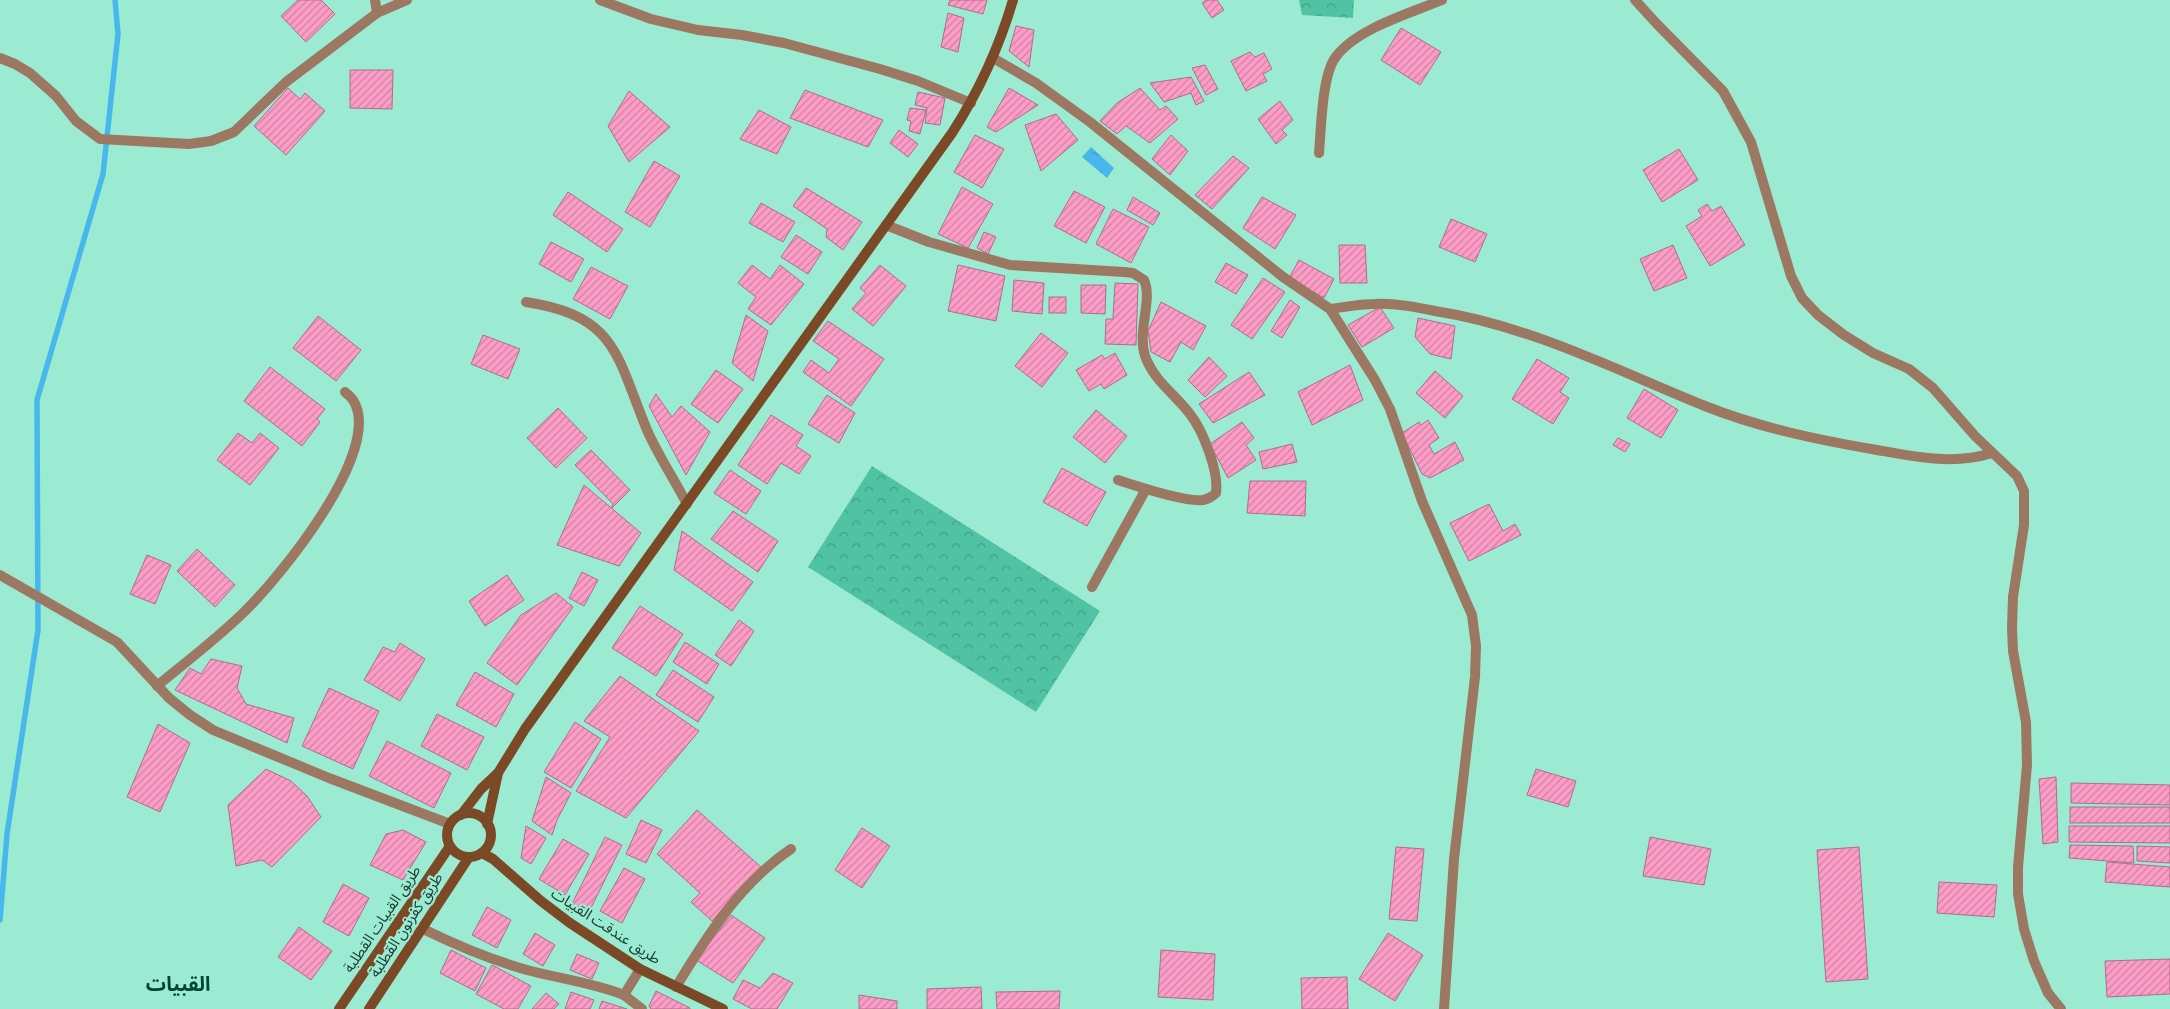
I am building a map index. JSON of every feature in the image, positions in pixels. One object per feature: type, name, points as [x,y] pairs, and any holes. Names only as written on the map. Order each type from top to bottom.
[{"type":"main road","points":[[498,773],[487,824],[490,840],[482,853],[469,857],[461,856],[450,846],[447,831],[450,824],[461,815],[481,789],[498,773],[525,729],[952,133],[971,103],[993,58],[1013,0]]},
{"type":"main road","points":[[461,815],[476,815],[487,824]]},
{"type":"main road","name":"طريق القبيات القطلبة","points":[[339,1009],[450,846]]},
{"type":"main road","name":"طريق عندقت القبيات","points":[[482,853],[493,859],[541,901],[570,923],[640,968],[723,1009]]},
{"type":"main road","name":"طريق كفرنون القطلبة","points":[[369,1009],[469,857]]},
{"type":"street","points":[[375,0],[376,13]]},
{"type":"street","points":[[0,58],[30,73],[56,96],[76,121],[100,139],[189,144],[211,141],[234,132],[286,82],[376,13],[407,0]]},
{"type":"street","points":[[600,0],[651,19],[698,30],[742,35],[784,43],[880,69],[918,81],[971,103]]},
{"type":"street","points":[[1319,153],[1326,88],[1334,59],[1358,38],[1442,0]]},
{"type":"street","points":[[1636,0],[1656,23],[1723,90],[1743,124],[1751,142],[1791,276],[1802,298],[1818,315],[1844,335],[1873,353],[1909,369],[1933,388],[1992,452],[2017,476],[2024,491],[2024,525],[2013,597],[2012,620],[2014,651],[2026,722],[2027,766],[2018,867],[2018,894],[2024,929],[2034,961],[2048,993],[2061,1009]]},
{"type":"street","points":[[993,58],[1036,83],[1090,122],[1267,264],[1330,309],[1376,380],[1390,409],[1422,501],[1472,615],[1476,646],[1475,677],[1454,859],[1444,1009]]},
{"type":"street","points":[[886,225],[929,242],[1003,263],[1034,267],[1133,273],[1144,280],[1147,291],[1142,326],[1142,342],[1145,356],[1161,383],[1191,415],[1214,468],[1218,482],[1216,493],[1204,500],[1146,489],[1118,480]]},
{"type":"street","points":[[526,302],[565,310],[598,329],[610,343],[621,362],[648,432],[687,504]]},
{"type":"street","points":[[1330,309],[1375,304],[1397,304],[1491,322],[1591,356],[1706,406],[1800,436],[1892,453],[1950,460],[1977,458],[1992,452]]},
{"type":"street","points":[[158,686],[244,613],[300,547],[343,481],[352,459],[358,430],[356,408],[353,400],[345,392]]},
{"type":"street","points":[[1092,587],[1146,489]]},
{"type":"street","points":[[0,575],[113,639],[185,711],[213,730],[329,778],[450,824]]},
{"type":"street","points":[[676,987],[698,949],[743,890],[765,868],[791,848]]},
{"type":"street","points":[[423,929],[488,957],[530,970],[608,989],[624,995],[642,1009]]},
{"type":"street","points":[[624,995],[640,968]]},
{"type":"green space","points":[[1299,0],[1354,0],[1353,18],[1302,15]]},
{"type":"green space","points":[[872,466],[1100,611],[1036,712],[808,567]]},
{"type":"water","points":[[1091,147],[1114,168],[1107,178],[1082,157]]},
{"type":"building","points":[[298,0],[321,0],[335,14],[306,42],[281,16]]},
{"type":"building","points":[[950,0],[987,0],[983,14],[948,5]]},
{"type":"building","points":[[1206,0],[1217,0],[1224,10],[1212,18],[1202,3]]},
{"type":"building","points":[[948,13],[964,18],[958,52],[941,47]]},
{"type":"building","points":[[1016,26],[1034,30],[1029,67],[1009,51]]},
{"type":"building","points":[[1401,28],[1441,52],[1420,85],[1381,60]]},
{"type":"building","points":[[1250,52],[1255,57],[1264,53],[1272,69],[1263,74],[1267,81],[1246,91],[1231,61]]},
{"type":"building","points":[[1205,65],[1218,89],[1206,95],[1192,68]]},
{"type":"building","points":[[350,70],[393,70],[392,109],[350,108]]},
{"type":"building","points":[[1191,77],[1204,101],[1196,105],[1191,93],[1164,102],[1150,83]]},
{"type":"building","points":[[288,88],[300,99],[305,93],[325,111],[286,155],[254,126]]},
{"type":"building","points":[[1009,88],[1038,105],[996,132],[987,127]]},
{"type":"building","points":[[1140,88],[1160,110],[1166,106],[1178,119],[1150,143],[1126,126],[1117,134],[1100,121],[1117,103]]},
{"type":"building","points":[[805,90],[883,120],[868,147],[790,118]]},
{"type":"building","points":[[629,91],[670,127],[629,162],[608,126]]},
{"type":"building","points":[[918,92],[945,98],[940,125],[925,123],[927,108],[915,105]]},
{"type":"building","points":[[1280,101],[1293,120],[1282,130],[1287,135],[1276,144],[1258,119]]},
{"type":"building","points":[[910,108],[926,110],[920,134],[909,131],[911,121],[907,120]]},
{"type":"building","points":[[759,110],[791,127],[777,154],[740,139]]},
{"type":"building","points":[[1056,114],[1078,140],[1041,171],[1025,125]]},
{"type":"building","points":[[899,130],[918,144],[908,157],[890,143]]},
{"type":"building","points":[[975,135],[1004,149],[982,188],[954,172]]},
{"type":"building","points":[[1171,135],[1188,151],[1170,175],[1152,159]]},
{"type":"building","points":[[1679,149],[1698,180],[1662,202],[1643,170]]},
{"type":"building","points":[[1233,156],[1249,168],[1212,209],[1195,195]]},
{"type":"building","points":[[654,161],[680,176],[650,227],[625,212]]},
{"type":"building","points":[[962,187],[993,204],[968,248],[938,234]]},
{"type":"building","points":[[806,188],[862,222],[843,250],[826,237],[827,229],[793,206]]},
{"type":"building","points":[[1074,191],[1105,207],[1086,243],[1054,226]]},
{"type":"building","points":[[568,192],[623,229],[607,252],[553,215]]},
{"type":"building","points":[[1133,197],[1160,213],[1153,225],[1127,210]]},
{"type":"building","points":[[1262,197],[1296,215],[1275,249],[1243,228]]},
{"type":"building","points":[[761,203],[795,222],[783,242],[749,223]]},
{"type":"building","points":[[1707,204],[1712,211],[1721,206],[1745,245],[1710,266],[1686,226],[1702,216],[1698,210]]},
{"type":"building","points":[[1113,209],[1149,227],[1131,263],[1096,244]]},
{"type":"building","points":[[1451,219],[1487,234],[1475,262],[1439,247]]},
{"type":"building","points":[[984,232],[996,237],[988,254],[977,248]]},
{"type":"building","points":[[796,235],[822,252],[808,274],[781,257]]},
{"type":"building","points":[[551,242],[584,259],[571,282],[539,264]]},
{"type":"building","points":[[1339,245],[1365,245],[1367,283],[1340,283]]},
{"type":"building","points":[[1673,245],[1687,278],[1654,291],[1640,259]]},
{"type":"building","points":[[1299,260],[1334,279],[1324,298],[1289,278]]},
{"type":"building","points":[[1226,263],[1248,275],[1236,294],[1215,282]]},
{"type":"building","points":[[752,265],[770,279],[780,265],[804,284],[771,325],[748,309],[756,297],[738,283]]},
{"type":"building","points":[[880,265],[906,286],[873,326],[852,309],[866,293],[860,288]]},
{"type":"building","points":[[958,265],[1005,276],[996,321],[948,311]]},
{"type":"building","points":[[591,267],[628,286],[610,319],[573,299]]},
{"type":"building","points":[[1263,278],[1285,292],[1252,339],[1231,325]]},
{"type":"building","points":[[1014,280],[1044,283],[1042,314],[1012,311]]},
{"type":"building","points":[[1115,283],[1138,284],[1136,345],[1105,344],[1106,319],[1113,319]]},
{"type":"building","points":[[1081,285],[1106,285],[1105,314],[1081,313]]},
{"type":"building","points":[[1049,297],[1066,297],[1066,313],[1049,313]]},
{"type":"building","points":[[1290,300],[1300,307],[1282,338],[1271,331]]},
{"type":"building","points":[[1161,302],[1206,326],[1193,350],[1181,342],[1170,362],[1151,352],[1148,331]]},
{"type":"building","points":[[1380,307],[1394,328],[1362,347],[1348,325]]},
{"type":"building","points":[[746,315],[768,331],[753,381],[732,363]]},
{"type":"building","points":[[318,316],[361,350],[336,381],[293,348]]},
{"type":"building","points":[[1418,318],[1455,326],[1451,359],[1430,354],[1415,337]]},
{"type":"building","points":[[828,321],[884,359],[851,406],[803,372],[811,360],[829,373],[839,359],[813,341]]},
{"type":"building","points":[[1041,333],[1068,353],[1042,387],[1015,366]]},
{"type":"building","points":[[483,335],[520,349],[508,379],[471,364]]},
{"type":"building","points":[[1115,353],[1127,375],[1104,389],[1101,384],[1089,391],[1076,370],[1102,355],[1105,359]]},
{"type":"building","points":[[1209,357],[1227,376],[1205,397],[1188,380]]},
{"type":"building","points":[[1537,359],[1569,378],[1560,392],[1569,398],[1553,424],[1512,399]]},
{"type":"building","points":[[1350,365],[1363,400],[1312,425],[1298,392]]},
{"type":"building","points":[[270,367],[325,409],[317,419],[320,422],[302,446],[244,401]]},
{"type":"building","points":[[716,370],[743,389],[718,423],[691,404]]},
{"type":"building","points":[[1435,371],[1463,396],[1445,418],[1416,393]]},
{"type":"building","points":[[1249,372],[1265,395],[1213,423],[1199,404]]},
{"type":"building","points":[[1644,389],[1678,410],[1661,438],[1627,418]]},
{"type":"building","points":[[656,394],[672,417],[681,406],[710,432],[686,475],[649,406]]},
{"type":"building","points":[[827,395],[855,413],[839,443],[808,424]]},
{"type":"building","points":[[558,408],[587,438],[556,468],[527,438]]},
{"type":"building","points":[[1096,410],[1127,436],[1105,463],[1073,437]]},
{"type":"building","points":[[771,415],[803,435],[796,446],[811,456],[799,474],[781,463],[767,484],[738,465]]},
{"type":"building","points":[[1428,420],[1439,438],[1429,445],[1434,454],[1455,442],[1464,460],[1430,478],[1422,474],[1402,433],[1419,422],[1421,425]]},
{"type":"building","points":[[1242,422],[1254,438],[1246,445],[1256,460],[1228,478],[1210,444]]},
{"type":"building","points":[[238,433],[252,443],[260,433],[279,448],[250,485],[217,460]]},
{"type":"building","points":[[1618,438],[1630,444],[1625,452],[1613,445]]},
{"type":"building","points":[[1292,444],[1297,462],[1263,469],[1259,452]]},
{"type":"building","points":[[591,450],[630,490],[611,509],[613,504],[575,465]]},
{"type":"building","points":[[1062,468],[1106,492],[1087,526],[1043,502]]},
{"type":"building","points":[[730,470],[761,491],[746,514],[714,493]]},
{"type":"building","points":[[1250,481],[1306,481],[1305,516],[1247,513]]},
{"type":"building","points":[[584,485],[641,533],[619,566],[557,545]]},
{"type":"building","points":[[1489,504],[1503,531],[1515,524],[1521,535],[1469,561],[1450,523]]},
{"type":"building","points":[[733,511],[778,541],[758,572],[711,539]]},
{"type":"building","points":[[682,531],[753,582],[732,611],[674,570]]},
{"type":"building","points":[[197,549],[235,585],[215,607],[177,571]]},
{"type":"building","points":[[147,555],[171,565],[155,604],[130,594]]},
{"type":"building","points":[[582,572],[598,580],[584,606],[569,598]]},
{"type":"building","points":[[507,575],[524,600],[485,626],[469,601]]},
{"type":"building","points":[[556,593],[573,607],[517,685],[487,663],[521,615]]},
{"type":"building","points":[[640,606],[683,634],[656,676],[612,648]]},
{"type":"building","points":[[739,620],[754,631],[731,666],[715,655]]},
{"type":"building","points":[[685,642],[719,664],[707,684],[673,662]]},
{"type":"building","points":[[400,643],[425,659],[400,701],[364,680],[383,647],[395,652]]},
{"type":"building","points":[[211,659],[242,666],[237,688],[246,704],[294,718],[287,743],[175,690],[190,668],[201,674]]},
{"type":"building","points":[[673,670],[714,697],[698,722],[656,695]]},
{"type":"building","points":[[475,672],[514,694],[496,727],[456,705]]},
{"type":"building","points":[[620,676],[699,731],[626,818],[576,791],[610,737],[584,721]]},
{"type":"building","points":[[329,688],[379,711],[353,769],[302,746]]},
{"type":"building","points":[[437,714],[484,737],[467,770],[421,746]]},
{"type":"building","points":[[575,722],[601,739],[571,788],[544,772]]},
{"type":"building","points":[[158,724],[190,743],[160,812],[127,797]]},
{"type":"building","points":[[387,741],[451,773],[434,808],[369,776]]},
{"type":"building","points":[[266,769],[291,781],[307,796],[321,817],[272,867],[262,860],[236,866],[228,805]]},
{"type":"building","points":[[1536,769],[1576,781],[1568,807],[1527,795]]},
{"type":"building","points":[[546,777],[571,793],[557,820],[552,835],[532,821]]},
{"type":"building","points":[[2056,777],[2058,842],[2043,844],[2039,779]]},
{"type":"building","points":[[2071,783],[2170,785],[2170,805],[2071,803]]},
{"type":"building","points":[[2070,807],[2170,807],[2170,823],[2070,823]]},
{"type":"building","points":[[697,810],[761,867],[712,921],[691,902],[700,893],[657,854]]},
{"type":"building","points":[[641,820],[662,830],[646,863],[626,854]]},
{"type":"building","points":[[526,826],[546,838],[531,864],[521,858]]},
{"type":"building","points":[[2069,826],[2170,826],[2170,843],[2069,842]]},
{"type":"building","points":[[862,828],[890,846],[862,888],[835,870]]},
{"type":"building","points":[[403,830],[426,842],[403,880],[370,865],[386,834]]},
{"type":"building","points":[[605,837],[622,845],[589,912],[572,904]]},
{"type":"building","points":[[1650,837],[1711,849],[1704,885],[1643,876]]},
{"type":"building","points":[[563,839],[589,854],[565,895],[539,879]]},
{"type":"building","points":[[2070,845],[2133,846],[2134,863],[2069,858]]},
{"type":"building","points":[[2137,846],[2170,847],[2170,863],[2137,861]]},
{"type":"building","points":[[1396,847],[1424,849],[1417,921],[1389,919]]},
{"type":"building","points":[[1859,847],[1868,979],[1826,982],[1817,850]]},
{"type":"building","points":[[2107,862],[2170,867],[2170,887],[2105,882]]},
{"type":"building","points":[[624,868],[645,879],[622,923],[600,911]]},
{"type":"building","points":[[1939,882],[1997,885],[1994,917],[1937,913]]},
{"type":"building","points":[[343,884],[369,898],[349,936],[323,922]]},
{"type":"building","points":[[487,907],[511,920],[497,948],[472,935]]},
{"type":"building","points":[[731,915],[765,938],[733,983],[696,960]]},
{"type":"building","points":[[299,927],[332,951],[311,980],[278,957]]},
{"type":"building","points":[[535,933],[555,945],[543,966],[523,954]]},
{"type":"building","points":[[1388,933],[1423,955],[1395,1001],[1359,979]]},
{"type":"building","points":[[451,950],[486,968],[475,991],[440,973]]},
{"type":"building","points":[[1161,950],[1215,954],[1213,1000],[1158,997]]},
{"type":"building","points":[[577,954],[599,963],[592,979],[570,970]]},
{"type":"building","points":[[2170,959],[2170,994],[2107,997],[2105,961]]},
{"type":"building","points":[[492,965],[531,986],[518,1009],[504,1009],[476,994]]},
{"type":"building","points":[[773,973],[793,983],[777,1009],[752,1009],[733,999],[743,980],[760,988]]},
{"type":"building","points":[[1347,977],[1348,1009],[1302,1009],[1301,978]]},
{"type":"building","points":[[981,987],[982,1009],[927,1009],[927,989]]},
{"type":"building","points":[[656,991],[690,1009],[651,1009],[649,1006]]},
{"type":"building","points":[[1060,991],[1059,1009],[997,1009],[996,992]]},
{"type":"building","points":[[571,992],[594,1000],[590,1009],[565,1009]]},
{"type":"building","points":[[546,993],[559,1004],[554,1009],[532,1009]]},
{"type":"building","points":[[859,995],[897,1001],[897,1009],[859,1009]]},
{"type":"building","points":[[602,1001],[627,1009],[599,1009]]},
{"type":"waterway","points":[[0,920],[7,834],[38,630],[37,400],[103,174],[118,34],[115,0]]},
{"type":"district","name":"القبيات","points":[[178,984]]}]
